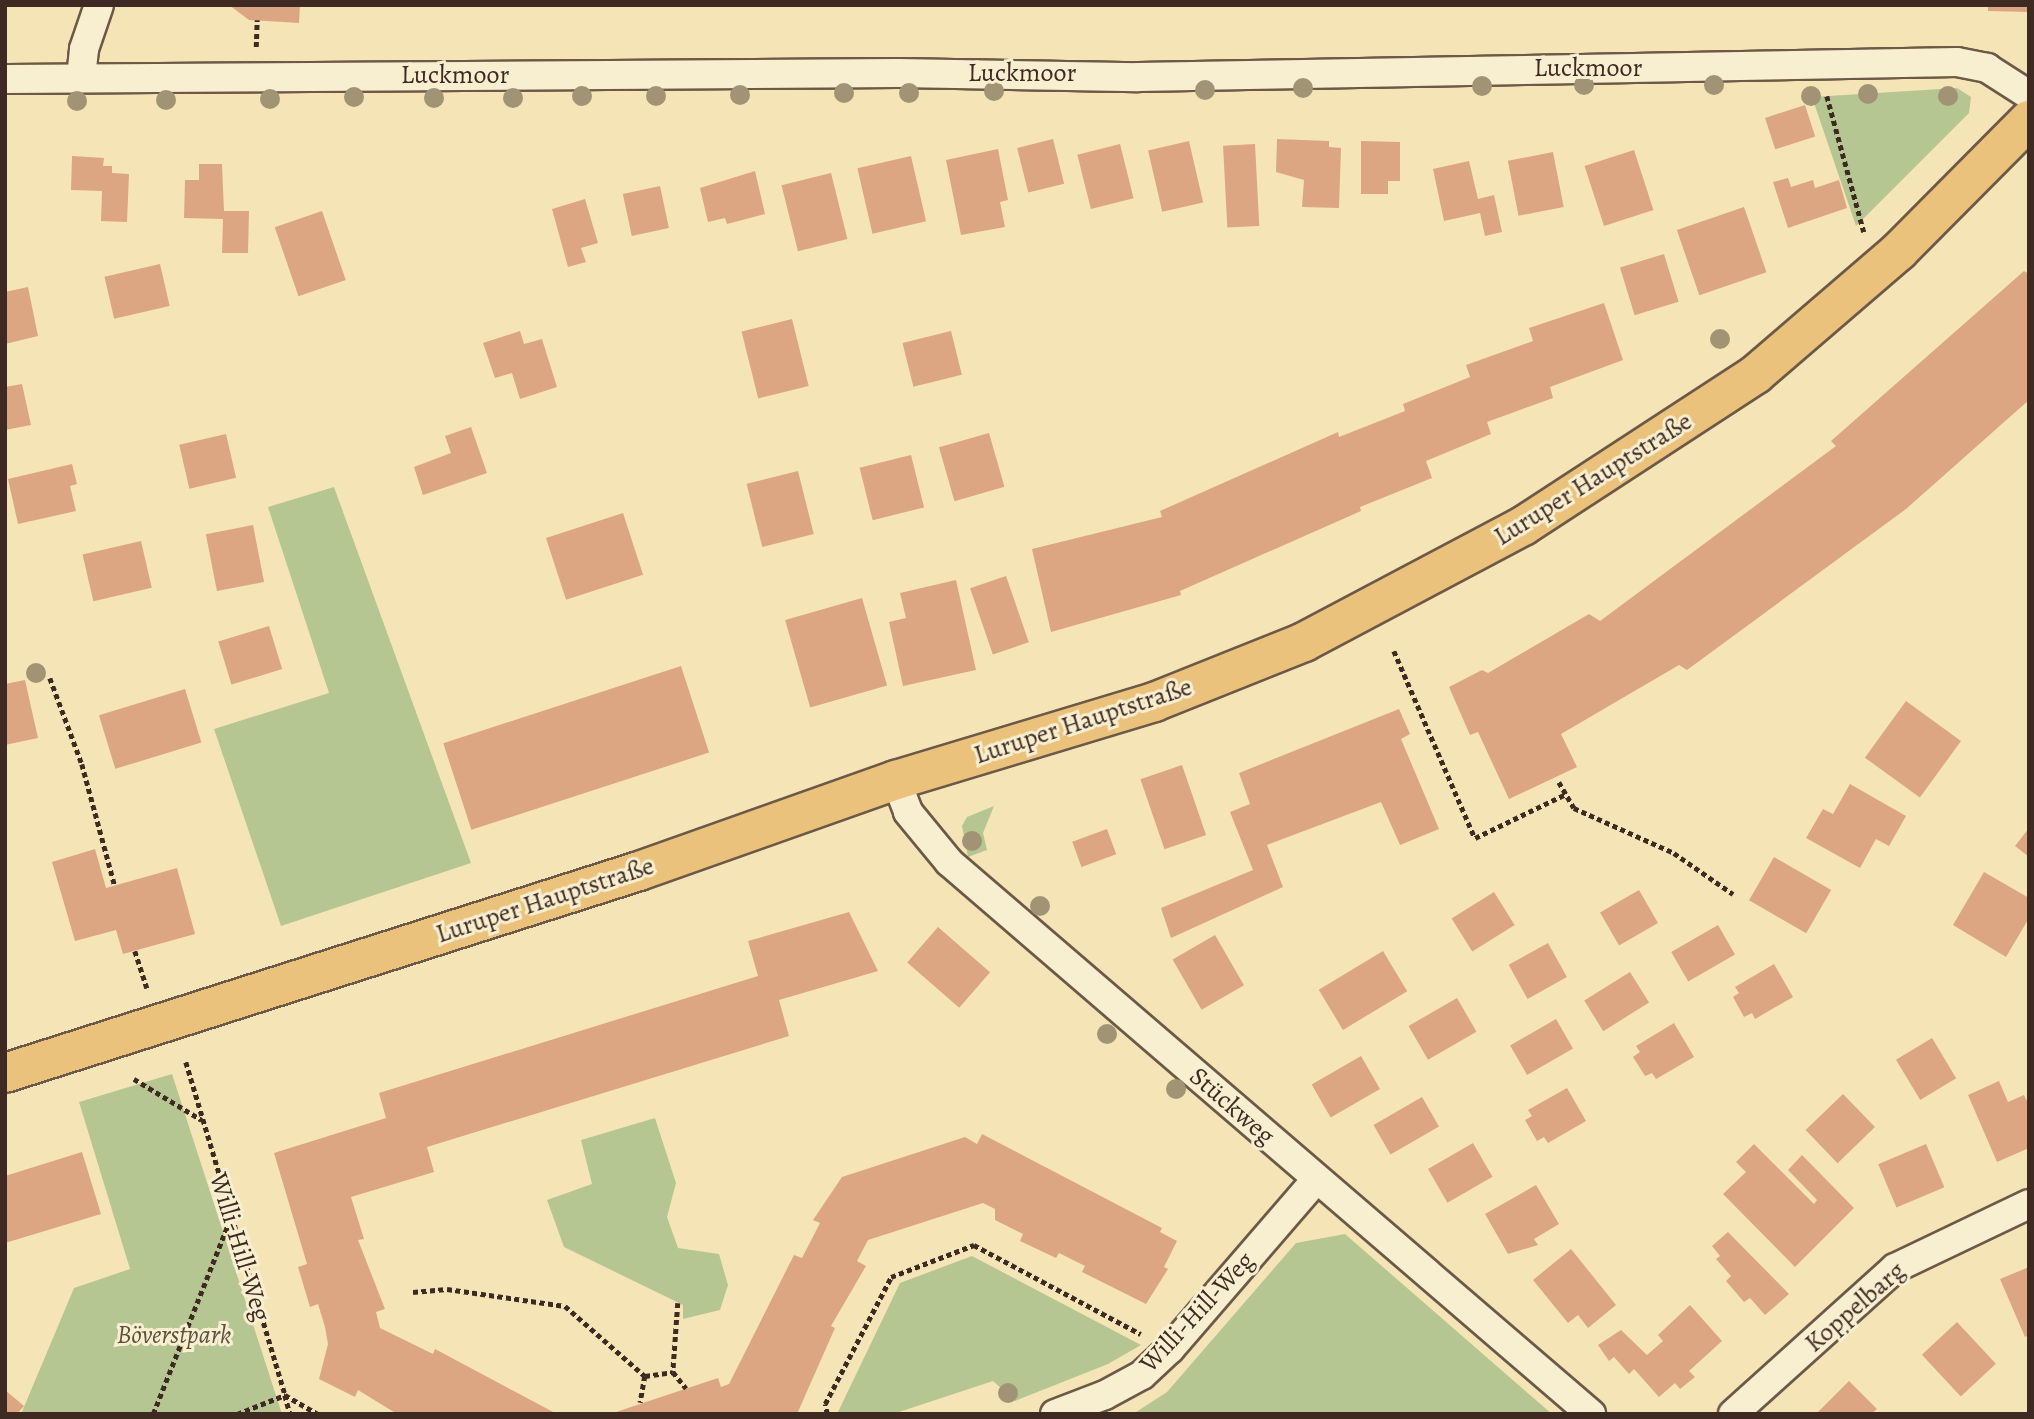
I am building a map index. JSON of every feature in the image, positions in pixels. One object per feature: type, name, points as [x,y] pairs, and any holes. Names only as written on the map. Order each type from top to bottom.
[{"type":"main road","name":"Luruper Hauptstraße","points":[[5,1073],[639,871],[896,780],[1154,702],[1291,647],[1523,526],[1756,374],[1899,251],[2029,120]]},
{"type":"street","points":[[82,78],[84,49],[99,5]]},
{"type":"street","name":"Luckmoor","points":[[5,79],[898,73],[1138,77],[1956,62],[1987,68],[2029,95]]},
{"type":"street","name":"Stückweg","points":[[896,780],[908,812],[949,862],[1591,1414]]},
{"type":"street","name":"Willi-Hill-Weg","points":[[1055,1414],[1105,1395],[1142,1375],[1170,1349],[1316,1180]]},
{"type":"street","name":"Koppelbarg","points":[[1733,1414],[1895,1268],[2029,1204]]},
{"type":"path","points":[[256,52],[257,20]]},
{"type":"path","points":[[1825,88],[1864,232]]},
{"type":"path","points":[[1394,650],[1475,838],[1566,794]]},
{"type":"path","points":[[50,678],[82,764],[115,886]]},
{"type":"path","points":[[1559,782],[1574,808],[1674,853],[1732,894]]},
{"type":"path","points":[[135,951],[147,988]]},
{"type":"path","name":"Willi-Hill-Weg","points":[[186,1062],[230,1220],[290,1414]]},
{"type":"path","points":[[134,1079],[203,1121]]},
{"type":"path","points":[[153,1414],[230,1220]]},
{"type":"path","points":[[827,1414],[825,1404],[891,1277],[974,1245],[1151,1339]]},
{"type":"path","points":[[413,1292],[447,1289],[565,1306],[645,1376],[673,1372]]},
{"type":"path","points":[[678,1303],[673,1372],[686,1388]]},
{"type":"path","points":[[640,1403],[645,1376]]},
{"type":"path","points":[[237,1414],[285,1395],[318,1414]]},
{"type":"green space","points":[[1957,88],[1971,97],[1969,113],[1856,226],[1812,97]]},
{"type":"green space","points":[[334,487],[471,863],[281,926],[214,729],[329,693],[268,507]]},
{"type":"green space","points":[[994,806],[983,833],[987,850],[968,857],[962,826],[967,817]]},
{"type":"green space","name":"Böverstpark","points":[[172,1074],[282,1414],[21,1414],[74,1288],[130,1269],[79,1102]]},
{"type":"green space","points":[[655,1118],[676,1183],[667,1217],[678,1248],[719,1254],[728,1285],[720,1310],[683,1319],[683,1305],[564,1247],[547,1200],[592,1184],[581,1140]]},
{"type":"green space","points":[[1345,1234],[1552,1414],[1133,1414],[1167,1392],[1296,1243]]},
{"type":"green space","points":[[972,1256],[1141,1345],[1108,1364],[1015,1401],[993,1381],[893,1414],[837,1414],[900,1283]]},
{"type":"building","points":[[229,5],[300,5],[299,23],[249,20]]},
{"type":"building","points":[[1988,5],[2029,5],[2029,12],[1988,11]]},
{"type":"building","points":[[1805,105],[1815,136],[1775,149],[1765,118]]},
{"type":"building","points":[[1053,139],[1064,184],[1028,193],[1017,148]]},
{"type":"building","points":[[1277,139],[1329,141],[1329,147],[1341,148],[1339,208],[1302,207],[1304,180],[1276,172]]},
{"type":"building","points":[[1189,141],[1203,202],[1162,212],[1148,150]]},
{"type":"building","points":[[1361,141],[1400,142],[1400,181],[1388,181],[1388,194],[1361,194]]},
{"type":"building","points":[[1120,144],[1134,198],[1091,209],[1077,155]]},
{"type":"building","points":[[1255,144],[1259,226],[1227,228],[1223,146]]},
{"type":"building","points":[[998,149],[1008,200],[1000,202],[1005,227],[961,235],[946,160]]},
{"type":"building","points":[[1634,150],[1653,210],[1604,226],[1585,166]]},
{"type":"building","points":[[1553,152],[1564,207],[1519,216],[1508,161]]},
{"type":"building","points":[[72,156],[104,158],[103,166],[112,166],[112,173],[129,174],[127,222],[101,221],[102,191],[71,190]]},
{"type":"building","points":[[911,156],[926,221],[872,234],[857,168]]},
{"type":"building","points":[[1469,161],[1478,199],[1494,195],[1502,232],[1485,236],[1480,213],[1444,221],[1433,169]]},
{"type":"building","points":[[199,164],[222,164],[224,211],[249,211],[248,253],[222,253],[223,219],[184,218],[185,180],[199,180]]},
{"type":"building","points":[[755,171],[765,214],[727,224],[725,218],[708,222],[700,188]]},
{"type":"building","points":[[831,173],[847,239],[798,251],[782,185]]},
{"type":"building","points":[[1788,178],[1791,187],[1813,180],[1815,188],[1839,180],[1847,208],[1788,228],[1773,182]]},
{"type":"building","points":[[660,186],[669,228],[632,236],[623,194]]},
{"type":"building","points":[[585,199],[598,243],[581,248],[586,262],[568,267],[552,209]]},
{"type":"building","points":[[1744,207],[1766,272],[1699,295],[1677,230]]},
{"type":"building","points":[[322,211],[346,280],[298,296],[275,227]]},
{"type":"building","points":[[1664,254],[1679,302],[1635,315],[1620,267]]},
{"type":"building","points":[[160,264],[170,306],[114,319],[104,277]]},
{"type":"building","points":[[2024,271],[2029,274],[2029,400],[1906,509],[1687,670],[1679,665],[1561,734],[1577,767],[1509,799],[1478,732],[1470,735],[1449,687],[1482,670],[1488,673],[1589,614],[1600,621],[1836,446],[1831,441]]},
{"type":"building","points":[[28,287],[38,336],[5,344],[5,292]]},
{"type":"building","points":[[1604,303],[1623,360],[1550,387],[1553,398],[1487,422],[1491,434],[1426,461],[1432,478],[1360,507],[1361,511],[1180,591],[1181,595],[1051,632],[1032,549],[1162,517],[1160,511],[1338,432],[1339,437],[1405,411],[1403,404],[1470,377],[1466,365],[1533,341],[1529,328]]},
{"type":"building","points":[[792,319],[809,386],[758,399],[742,332]]},
{"type":"building","points":[[520,331],[524,344],[542,339],[557,387],[520,399],[512,373],[495,378],[483,343]]},
{"type":"building","points":[[951,331],[962,375],[913,387],[902,343]]},
{"type":"building","points":[[22,384],[31,425],[5,430],[5,387]]},
{"type":"building","points":[[471,427],[487,473],[423,495],[414,467],[451,453],[445,436]]},
{"type":"building","points":[[989,433],[1004,487],[954,501],[939,447]]},
{"type":"building","points":[[226,434],[236,478],[189,489],[179,445]]},
{"type":"building","points":[[911,455],[924,507],[873,520],[860,468]]},
{"type":"building","points":[[72,464],[77,484],[70,486],[76,511],[18,524],[8,479]]},
{"type":"building","points":[[798,471],[814,534],[762,547],[747,484]]},
{"type":"building","points":[[623,513],[643,575],[566,600],[546,538]]},
{"type":"building","points":[[253,525],[264,582],[217,591],[206,534]]},
{"type":"building","points":[[141,541],[152,588],[93,601],[83,554]]},
{"type":"building","points":[[1006,576],[1029,642],[993,655],[970,588]]},
{"type":"building","points":[[956,580],[976,670],[903,686],[889,622],[906,618],[900,593]]},
{"type":"building","points":[[862,598],[887,685],[810,708],[785,620]]},
{"type":"building","points":[[269,626],[282,669],[231,685],[218,641]]},
{"type":"building","points":[[681,666],[709,753],[471,830],[443,743]]},
{"type":"building","points":[[25,680],[38,738],[5,745],[5,684]]},
{"type":"building","points":[[185,689],[201,743],[115,769],[99,715]]},
{"type":"building","points":[[1906,701],[1961,741],[1920,798],[1865,758]]},
{"type":"building","points":[[1399,709],[1410,734],[1401,739],[1439,829],[1400,845],[1381,802],[1267,845],[1283,887],[1171,938],[1161,908],[1253,870],[1230,812],[1250,804],[1239,773]]},
{"type":"building","points":[[1182,765],[1206,835],[1164,849],[1140,779]]},
{"type":"building","points":[[1850,784],[1906,816],[1889,846],[1876,839],[1860,868],[1806,838],[1823,809],[1833,814]]},
{"type":"building","points":[[2029,828],[2029,857],[2015,846]]},
{"type":"building","points":[[1107,829],[1116,854],[1081,867],[1072,842]]},
{"type":"building","points":[[95,849],[106,888],[177,868],[195,934],[123,954],[116,930],[75,941],[52,862]]},
{"type":"building","points":[[1774,857],[1831,890],[1806,933],[1749,900]]},
{"type":"building","points":[[1984,872],[2029,898],[2029,918],[2006,957],[1953,925]]},
{"type":"building","points":[[1639,890],[1658,923],[1619,945],[1600,913]]},
{"type":"building","points":[[1494,892],[1515,925],[1472,952],[1452,918]]},
{"type":"building","points":[[849,912],[878,971],[779,1000],[789,1036],[427,1147],[434,1172],[351,1197],[364,1239],[358,1240],[385,1309],[376,1312],[380,1328],[433,1354],[435,1349],[557,1414],[397,1414],[358,1390],[355,1397],[319,1379],[328,1344],[325,1327],[318,1304],[310,1307],[298,1267],[307,1264],[274,1153],[386,1118],[379,1093],[758,976],[748,941]]},
{"type":"building","points":[[1718,925],[1735,954],[1688,981],[1671,952]]},
{"type":"building","points":[[938,927],[990,972],[959,1008],[907,962]]},
{"type":"building","points":[[1215,935],[1244,985],[1202,1010],[1173,960]]},
{"type":"building","points":[[1548,943],[1567,977],[1528,999],[1509,965]]},
{"type":"building","points":[[1383,951],[1407,991],[1343,1030],[1319,990]]},
{"type":"building","points":[[1774,964],[1793,997],[1755,1019],[1752,1013],[1744,1017],[1733,997],[1739,993],[1735,987]]},
{"type":"building","points":[[1630,972],[1649,1003],[1603,1031],[1584,1001]]},
{"type":"building","points":[[1457,998],[1476,1032],[1428,1060],[1409,1026]]},
{"type":"building","points":[[1556,1019],[1573,1048],[1527,1075],[1510,1046]]},
{"type":"building","points":[[1674,1023],[1694,1057],[1656,1079],[1652,1073],[1645,1076],[1633,1057],[1640,1052],[1636,1046]]},
{"type":"building","points":[[1932,1038],[1956,1078],[1920,1100],[1896,1060]]},
{"type":"building","points":[[1361,1056],[1380,1089],[1331,1117],[1312,1084]]},
{"type":"building","points":[[1999,1081],[2008,1102],[2024,1095],[2029,1105],[2029,1148],[1997,1162],[1968,1095]]},
{"type":"building","points":[[1567,1088],[1586,1121],[1548,1143],[1544,1137],[1537,1141],[1525,1120],[1532,1116],[1528,1110]]},
{"type":"building","points":[[1843,1094],[1875,1127],[1838,1163],[1806,1130]]},
{"type":"building","points":[[1422,1097],[1439,1126],[1391,1154],[1374,1125]]},
{"type":"building","points":[[982,1134],[1162,1228],[1160,1232],[1177,1241],[1164,1267],[1168,1269],[1146,1304],[1082,1272],[1085,1266],[1059,1253],[1056,1258],[1020,1241],[1023,1234],[995,1220],[995,1209],[983,1203],[868,1240],[857,1261],[866,1266],[831,1326],[835,1328],[797,1414],[610,1414],[718,1378],[721,1387],[729,1384],[794,1255],[802,1258],[820,1223],[813,1220],[842,1177],[965,1137],[977,1144]]},
{"type":"building","points":[[1473,1143],[1492,1177],[1447,1203],[1428,1169]]},
{"type":"building","points":[[1754,1144],[1814,1204],[1817,1200],[1788,1170],[1802,1155],[1854,1208],[1795,1267],[1723,1194],[1746,1172],[1736,1162]]},
{"type":"building","points":[[1926,1144],[1944,1187],[1896,1208],[1878,1164]]},
{"type":"building","points":[[82,1152],[101,1214],[5,1243],[5,1176]]},
{"type":"building","points":[[1536,1185],[1559,1224],[1534,1239],[1538,1245],[1508,1254],[1485,1214]]},
{"type":"building","points":[[1728,1232],[1789,1294],[1765,1315],[1750,1298],[1744,1302],[1726,1281],[1731,1276],[1716,1259],[1720,1256],[1712,1246]]},
{"type":"building","points":[[1571,1249],[1616,1305],[1588,1328],[1578,1315],[1568,1323],[1533,1280]]},
{"type":"building","points":[[2029,1267],[2029,1335],[2025,1337],[2000,1279]]},
{"type":"building","points":[[1690,1305],[1722,1341],[1689,1371],[1695,1377],[1680,1389],[1675,1383],[1659,1397],[1634,1369],[1629,1374],[1614,1357],[1609,1361],[1598,1345],[1621,1330],[1647,1355],[1663,1341],[1658,1335]]},
{"type":"building","points":[[1957,1322],[1996,1364],[1961,1396],[1922,1355]]},
{"type":"building","points":[[1849,1381],[1877,1409],[1871,1414],[1816,1414]]},
{"type":"building","points":[[5,1390],[24,1406],[17,1414],[5,1414]]}]
